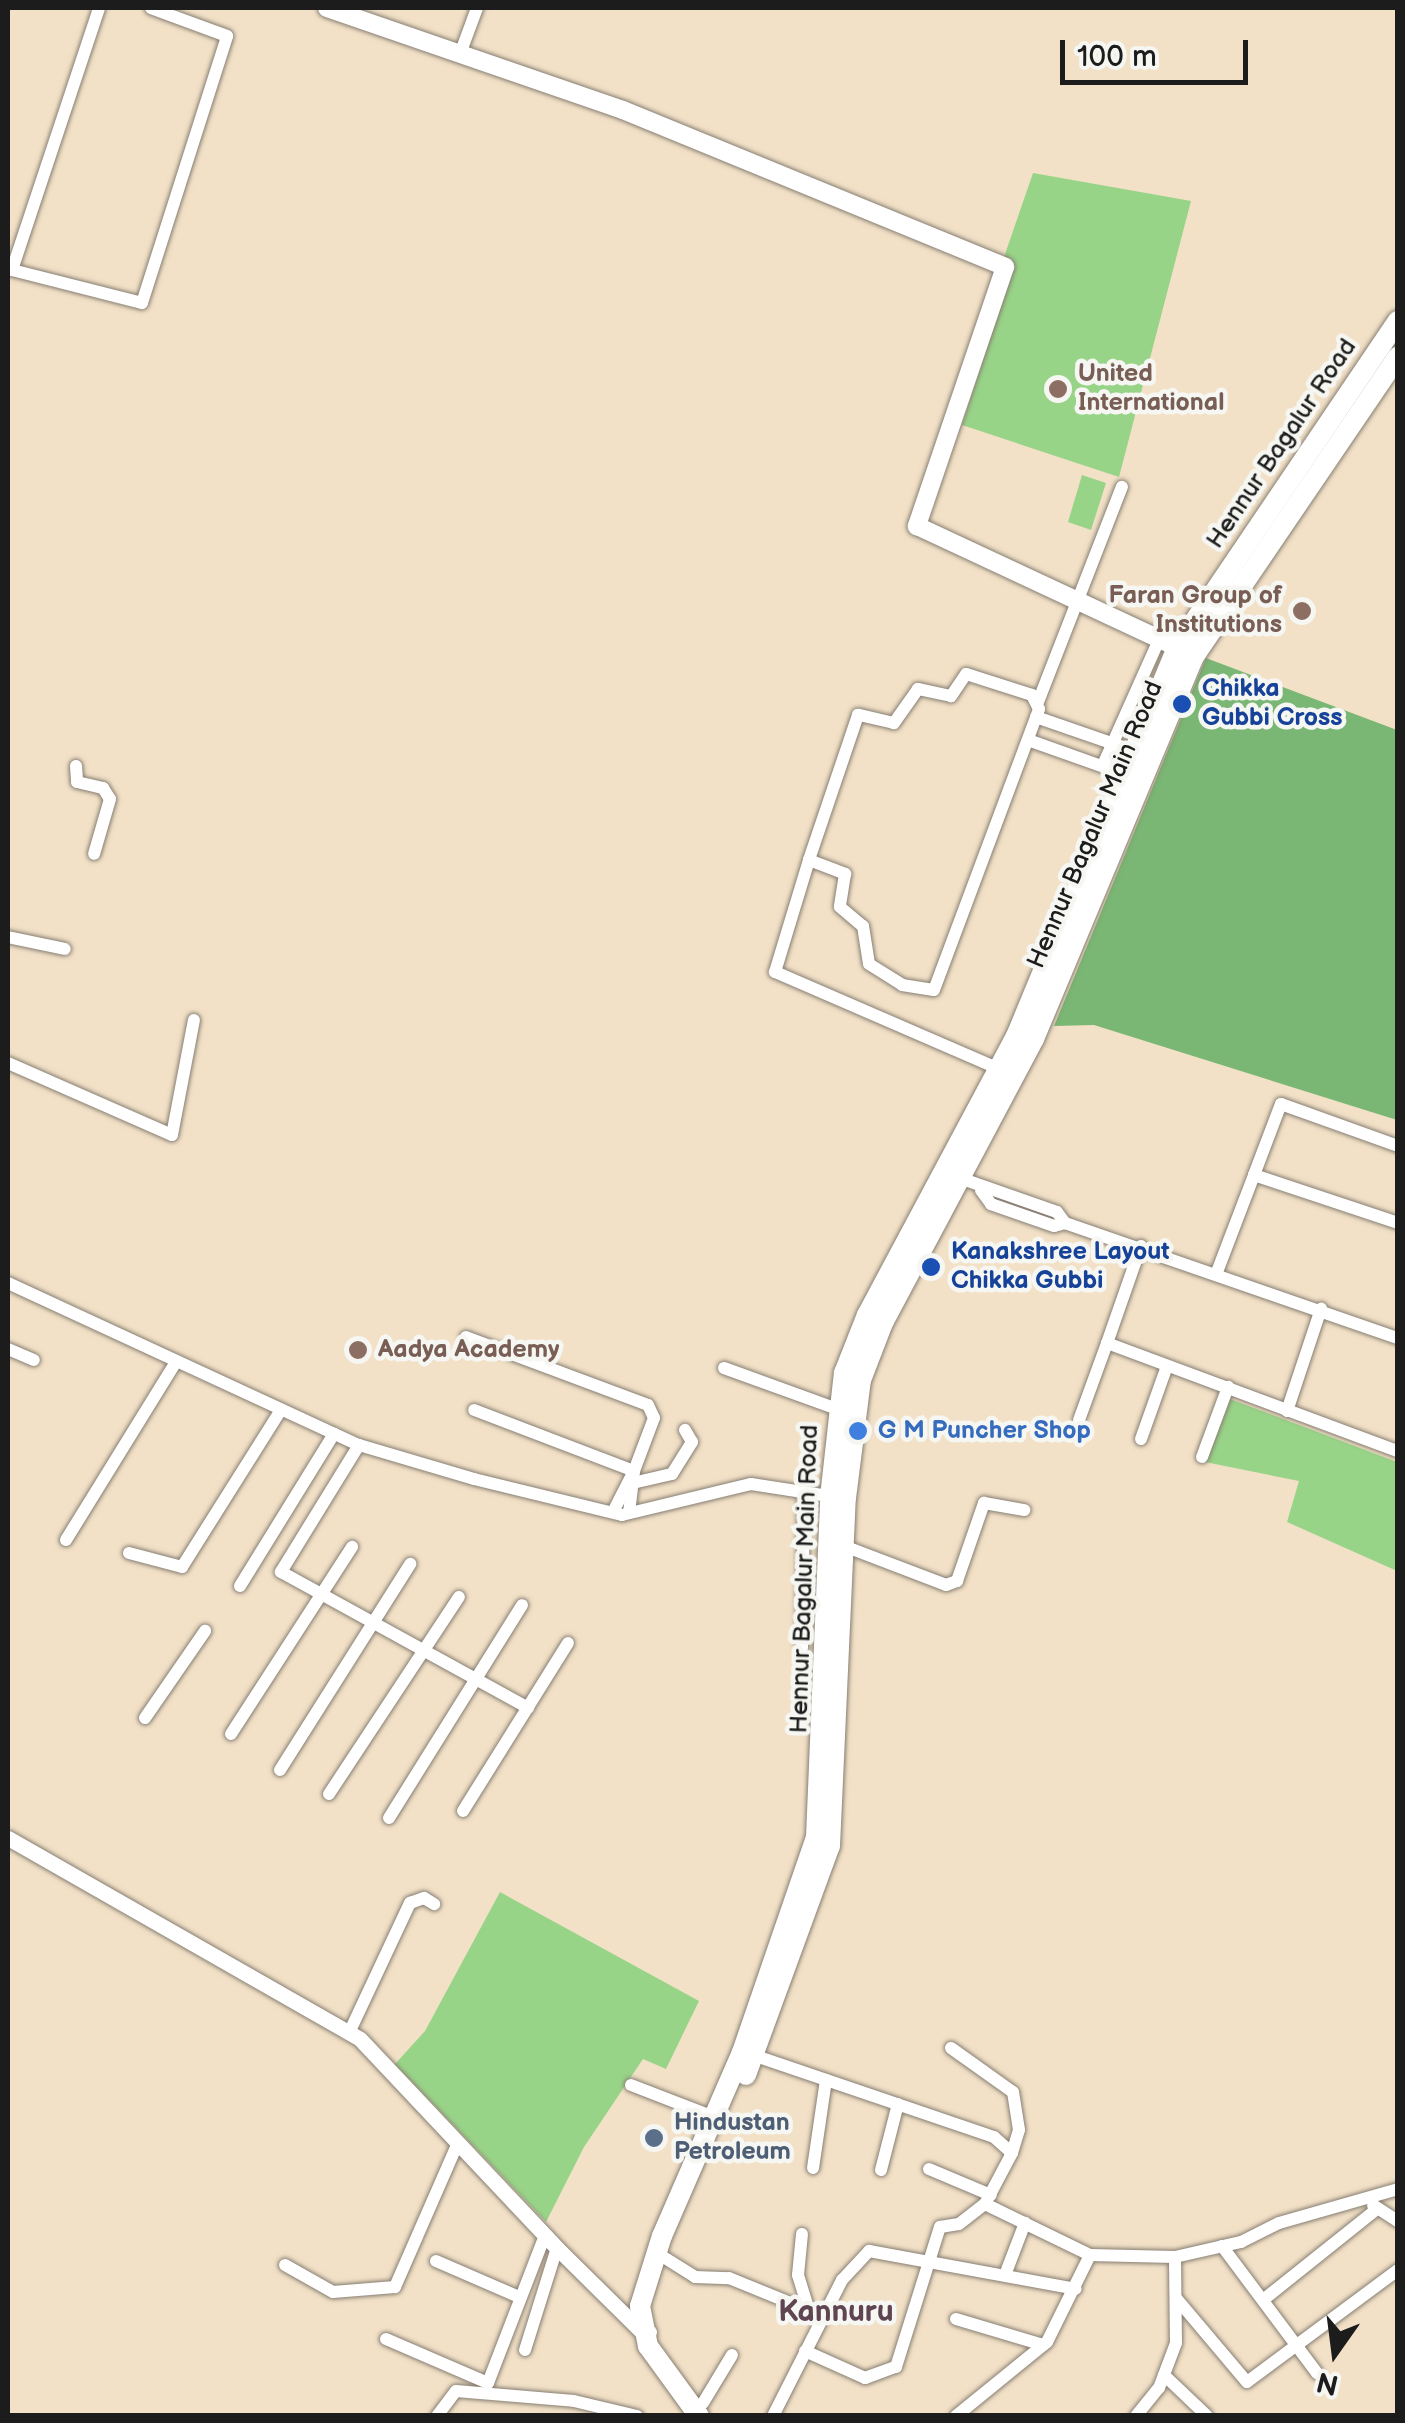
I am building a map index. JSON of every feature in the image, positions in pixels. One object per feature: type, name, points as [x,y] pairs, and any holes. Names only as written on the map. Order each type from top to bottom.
[{"type":"main road","points":[[328,8],[692,136],[1005,267],[917,526],[1177,647]]},
{"type":"main road","name":"Hennur Bagalur Road","points":[[1177,647],[1398,321]]},
{"type":"main road","name":"Hennur Bagalur Road","points":[[1177,647],[1398,356]]},
{"type":"main road","name":"Hennur Bagalur Main Road","points":[[648,2332],[653,2290],[705,2152],[714,2117],[748,2054],[816,1838],[838,1497],[837,1409],[867,1315],[964,1181],[1000,1069],[1177,647]]},
{"type":"main road","name":"Hennur Bagalur Main Road","points":[[648,2332],[644,2285],[748,2054],[830,1846],[844,1546],[838,1497],[861,1380],[883,1323],[964,1181],[1034,1038],[1177,647]]},
{"type":"main road","points":[[648,2332],[704,2412]]},
{"type":"street","points":[[99,8],[10,270],[142,302],[228,36],[151,8]]},
{"type":"street","points":[[460,54],[477,8]]},
{"type":"street","points":[[810,860],[846,874],[840,907],[863,926],[869,964],[902,986],[934,990],[1122,487]]},
{"type":"street","points":[[1103,765],[1113,743],[1177,647]]},
{"type":"street","points":[[1000,1069],[775,972],[858,715],[894,723],[918,688],[951,696],[966,674],[1037,710],[1134,751]]},
{"type":"street","points":[[1028,740],[1124,774]]},
{"type":"street","points":[[76,766],[76,782],[103,788],[110,799],[94,854]]},
{"type":"street","points":[[8,937],[65,949]]},
{"type":"street","points":[[8,1062],[172,1135],[194,1020]]},
{"type":"street","points":[[1217,1272],[1280,1104],[1398,1146]]},
{"type":"street","points":[[1254,1174],[1398,1223]]},
{"type":"street","points":[[964,1181],[1057,1212],[1065,1223],[1217,1272],[1398,1338]]},
{"type":"street","points":[[1078,1420],[1141,1246]]},
{"type":"street","points":[[8,1283],[359,1445],[613,1512],[629,1513],[751,1484],[838,1497]]},
{"type":"street","points":[[1287,1411],[1322,1309]]},
{"type":"street","points":[[466,1337],[648,1405],[653,1423],[629,1513]]},
{"type":"street","points":[[1107,1343],[1398,1451]]},
{"type":"street","points":[[8,1350],[34,1360]]},
{"type":"street","points":[[66,1540],[176,1362]]},
{"type":"street","points":[[1141,1440],[1168,1366]]},
{"type":"street","points":[[724,1368],[837,1409]]},
{"type":"street","points":[[1202,1457],[1228,1387]]},
{"type":"street","points":[[130,1553],[182,1567],[281,1410]]},
{"type":"street","points":[[474,1410],[636,1477],[672,1474],[692,1442],[686,1430]]},
{"type":"street","points":[[240,1586],[334,1434]]},
{"type":"street","points":[[359,1445],[281,1572],[319,1597],[528,1708]]},
{"type":"street","points":[[613,1512],[636,1477]]},
{"type":"street","points":[[802,1648],[804,1494]]},
{"type":"street","points":[[844,1546],[946,1585],[962,1569],[984,1503],[1024,1510]]},
{"type":"street","points":[[231,1734],[352,1548]]},
{"type":"street","points":[[280,1770],[410,1564]]},
{"type":"street","points":[[329,1794],[459,1597]]},
{"type":"street","points":[[389,1818],[522,1605]]},
{"type":"street","points":[[145,1718],[204,1632]]},
{"type":"street","points":[[463,1812],[568,1643]]},
{"type":"street","points":[[8,1838],[349,2032],[545,2236],[648,2332]]},
{"type":"street","points":[[349,2032],[410,1903],[424,1898],[434,1904]]},
{"type":"street","points":[[804,2351],[865,2378],[896,2367],[940,2228],[959,2224],[988,2200],[1012,2152],[1019,2130],[1012,2092],[951,2048]]},
{"type":"street","points":[[748,2054],[994,2137],[1012,2152]]},
{"type":"street","points":[[812,2168],[826,2080]]},
{"type":"street","points":[[631,2086],[714,2117]]},
{"type":"street","points":[[881,2170],[898,2104]]},
{"type":"street","points":[[286,2265],[332,2292],[395,2287],[458,2143]]},
{"type":"street","points":[[929,2169],[1090,2256],[1175,2257],[1222,2246],[1279,2223],[1373,2205],[1398,2221]]},
{"type":"street","points":[[1262,2300],[1373,2205],[1398,2189]]},
{"type":"street","points":[[1005,2275],[1024,2223]]},
{"type":"street","points":[[802,2234],[798,2275],[815,2313]]},
{"type":"street","points":[[386,2340],[488,2383],[517,2296],[545,2236]]},
{"type":"street","points":[[1222,2246],[1317,2373]]},
{"type":"street","points":[[524,2350],[557,2248]]},
{"type":"street","points":[[773,2416],[804,2351],[815,2313],[861,2254],[930,2261],[1076,2289]]},
{"type":"street","points":[[956,2416],[1043,2345],[1076,2289],[1090,2256]]},
{"type":"street","points":[[1136,2416],[1164,2375],[1176,2343],[1175,2257]]},
{"type":"street","points":[[665,2258],[695,2278],[729,2278],[815,2313]]},
{"type":"street","points":[[436,2261],[517,2296]]},
{"type":"street","points":[[1176,2298],[1247,2382],[1398,2270]]},
{"type":"street","points":[[956,2319],[1043,2345]]},
{"type":"street","points":[[704,2412],[732,2355]]},
{"type":"street","points":[[1164,2375],[1207,2416]]},
{"type":"street","points":[[437,2416],[456,2391],[560,2400],[637,2416]]},
{"type":"street","points":[[556,2416],[560,2400]]},
{"type":"green space","name":"United International","points":[[1033,173],[1191,201],[1119,477],[962,425],[1014,265],[1003,260]]},
{"type":"green space","points":[[1082,475],[1106,483],[1091,530],[1068,522]]},
{"type":"green space","points":[[1206,658],[1397,730],[1397,1120],[1094,1025],[1054,1026]]},
{"type":"green space","points":[[1230,1399],[1397,1462],[1397,1571],[1287,1522],[1299,1481],[1205,1462]]},
{"type":"green space","points":[[500,1892],[699,2001],[666,2069],[643,2059],[584,2147],[546,2222],[395,2064],[425,2031]]},
{"type":"place","name":"United International","points":[[1058,389]]},
{"type":"place","name":"Faran Group of Institutions","points":[[1302,611]]},
{"type":"place","name":"Chikka Gubbi Cross","points":[[1182,704]]},
{"type":"place","name":"Kanakshree Layout Chikka Gubbi","points":[[931,1267]]},
{"type":"place","name":"Aadya Academy","points":[[358,1350]]},
{"type":"place","name":"G M Puncher Shop","points":[[858,1431]]},
{"type":"place","name":"Hindustan Petroleum","points":[[654,2138]]},
{"type":"district","name":"Kannuru","points":[[836,2312]]}]
